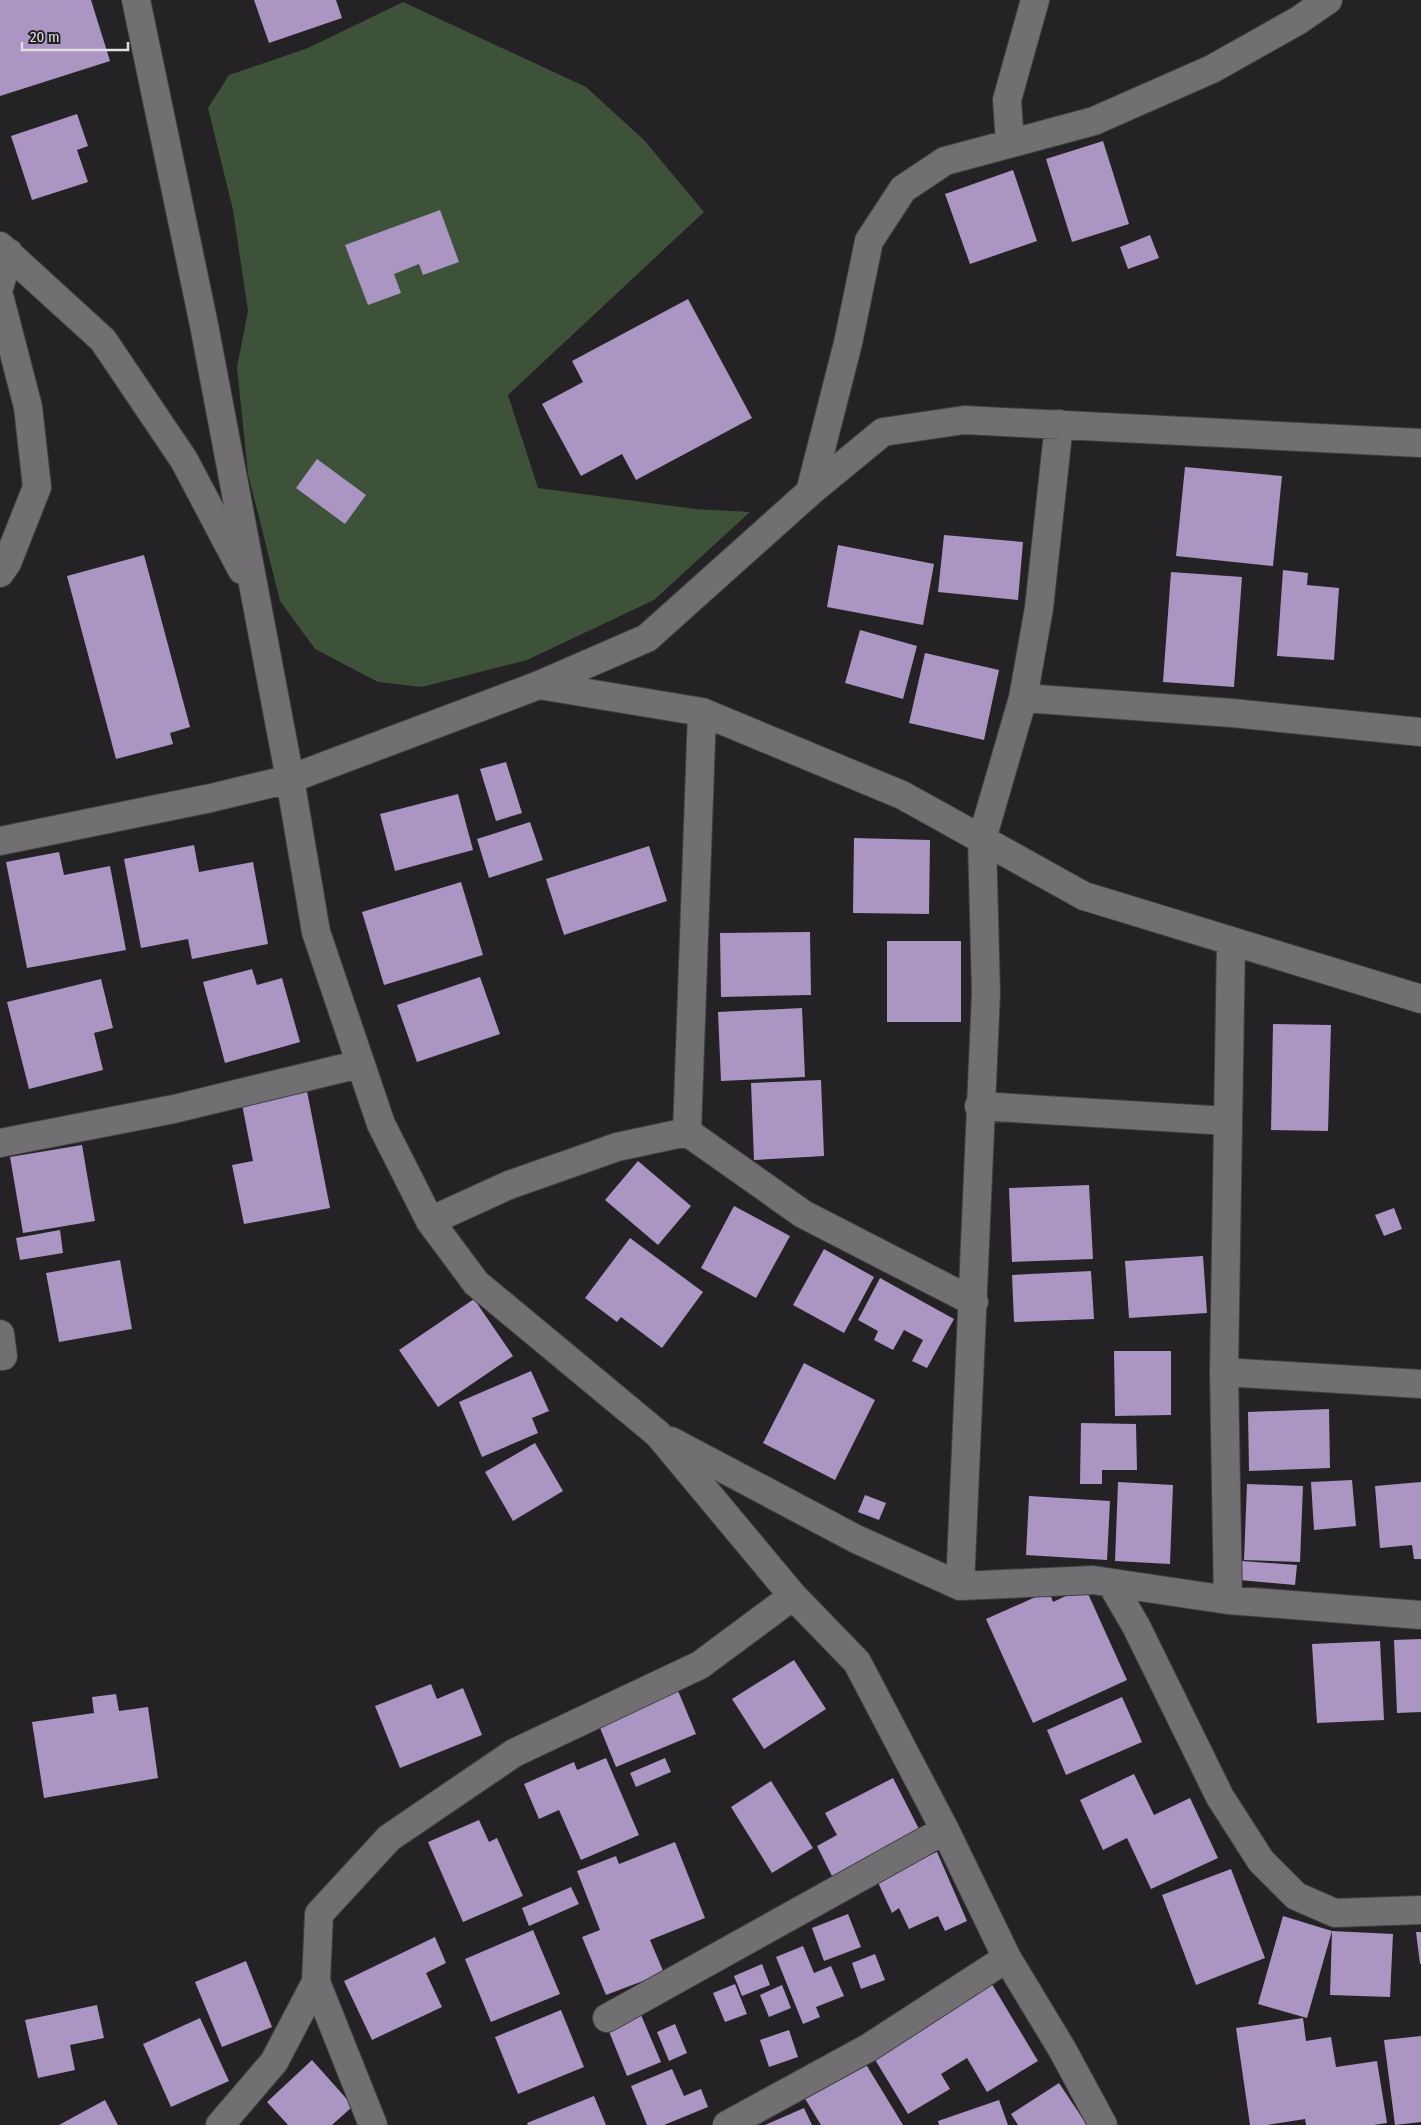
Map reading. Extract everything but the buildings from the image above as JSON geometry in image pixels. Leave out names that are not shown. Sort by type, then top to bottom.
[{"type":"street","points":[[136,0],[204,325],[290,779],[316,932],[381,1124],[430,1221],[476,1284],[658,1434],[793,1596],[858,1662],[945,1830],[1006,1958],[1062,2049],[1103,2125]]},
{"type":"street","points":[[1010,142],[1007,100],[1035,0]]},
{"type":"street","points":[[810,492],[848,343],[869,241],[903,189],[945,161],[1094,121],[1212,69],[1299,20],[1328,0]]},
{"type":"street","points":[[4,249],[104,340],[184,460],[254,593]]},
{"type":"street","points":[[0,285],[4,249]]},
{"type":"street","points":[[0,299],[28,407],[37,487],[7,563],[0,573]]},
{"type":"street","points":[[0,841],[211,798],[290,779],[539,685],[647,638],[810,492],[883,432],[964,420],[1421,443]]},
{"type":"street","points":[[960,1586],[974,1302],[979,1106],[986,992],[982,839],[1023,698],[1039,608],[1060,424]]},
{"type":"street","points":[[539,685],[702,712],[902,795],[1084,896],[1421,999]]},
{"type":"street","points":[[1023,698],[1232,713],[1421,732]]},
{"type":"street","points":[[687,1132],[702,712]]},
{"type":"street","points":[[1228,1600],[1224,1372],[1231,941]]},
{"type":"street","points":[[0,1143],[174,1108],[360,1064]]},
{"type":"street","points":[[979,1106],[1228,1121]]},
{"type":"street","points":[[430,1221],[509,1185],[617,1147],[687,1132],[803,1214],[974,1302]]},
{"type":"street","points":[[1224,1372],[1421,1384]]},
{"type":"street","points":[[658,1434],[764,1492],[856,1539],[960,1586],[1093,1580],[1228,1600],[1421,1615]]},
{"type":"street","points":[[1111,1584],[1136,1626],[1220,1797],[1260,1861],[1296,1896],[1335,1914],[1421,1910]]},
{"type":"street","points":[[373,2125],[316,1982],[319,1914],[389,1838],[514,1753],[700,1665],[793,1596]]},
{"type":"street","points":[[607,2018],[945,1830]]},
{"type":"street","points":[[727,2125],[868,2048],[1006,1958]]},
{"type":"street","points":[[220,2125],[274,2062],[316,1982]]},
{"type":"green space","points":[[403,2],[586,87],[644,140],[704,212],[508,395],[538,488],[695,509],[750,512],[654,600],[527,660],[422,687],[378,682],[315,649],[280,601],[248,474],[237,367],[248,311],[233,210],[208,108],[229,75],[308,48]]}]
